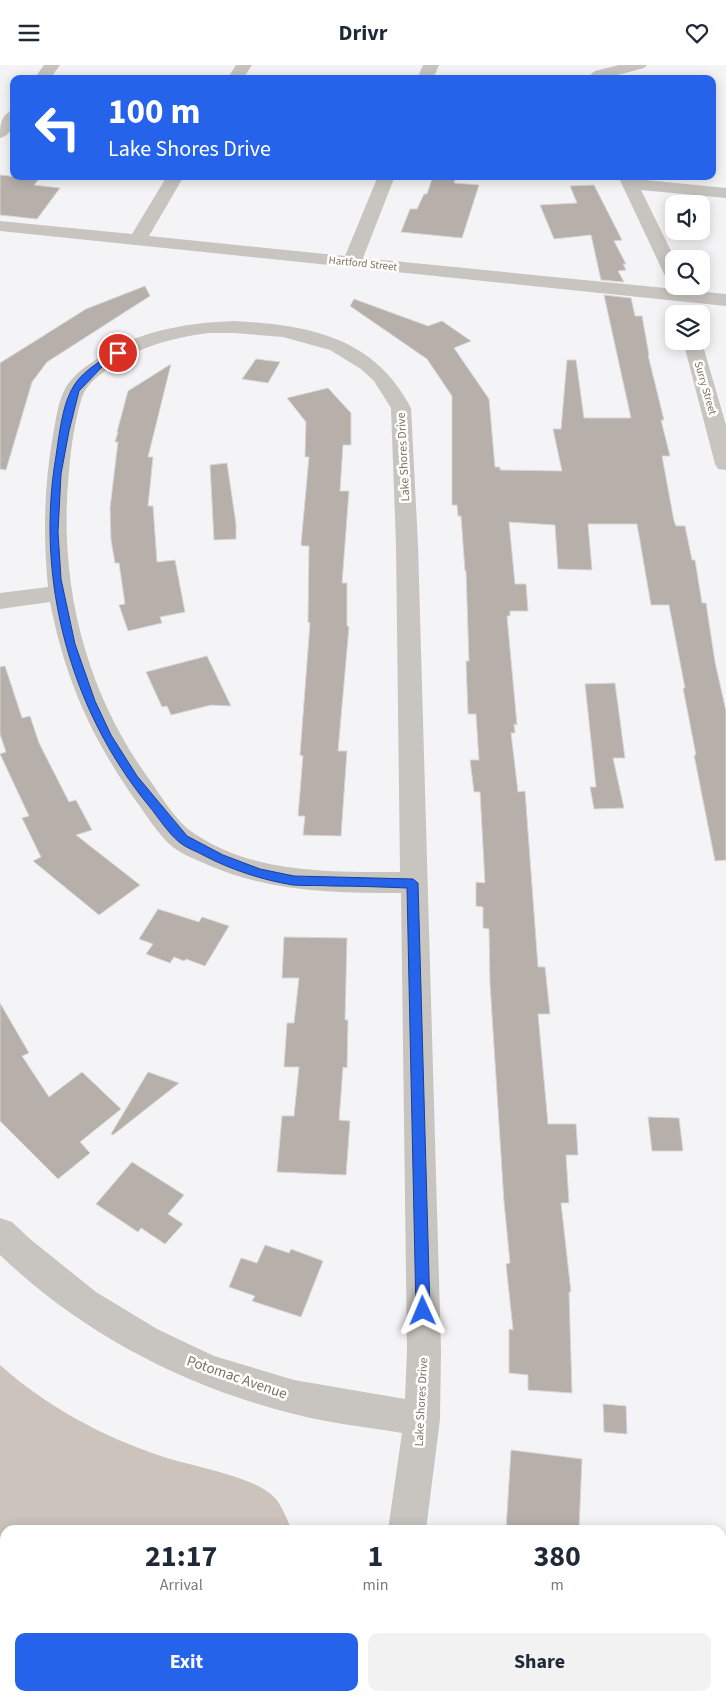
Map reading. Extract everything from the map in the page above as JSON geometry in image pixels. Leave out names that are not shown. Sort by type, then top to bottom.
[{"type":"street","points":[[599,75],[639,65]]},
{"type":"street","points":[[0,133],[10,120]]},
{"type":"street","points":[[137,240],[174,180]]},
{"type":"street","points":[[352,262],[384,180]]},
{"type":"street","points":[[628,180],[726,193]]},
{"type":"street","points":[[628,180],[665,257]]},
{"type":"street","name":"Hartford Street","points":[[0,226],[352,262],[681,299],[726,300]]},
{"type":"street","name":"Lake Shores Drive","points":[[408,1525],[422,1419],[424,1350],[407,555],[401,408],[395,392],[383,377],[364,361],[345,349],[297,333],[270,329],[226,327],[193,330],[163,336],[125,350],[99,365],[84,379],[75,391],[64,434],[57,474],[54,532],[58,593],[73,652],[90,701],[106,735],[133,779],[183,839],[227,861],[259,873],[294,881],[413,883]]},
{"type":"street","name":"Surry Street","points":[[696,350],[722,431],[726,464]]},
{"type":"street","points":[[0,601],[58,593]]},
{"type":"street","name":"Potomac Avenue","points":[[0,1233],[18,1250],[84,1303],[145,1341],[210,1371],[294,1397],[422,1419]]},
{"type":"shaded area","points":[[0,1365],[36,1394],[56,1407],[118,1440],[173,1460],[237,1477],[265,1490],[279,1504],[290,1525],[0,1525]]},
{"type":"building","points":[[0,175],[10,176],[10,180],[38,180],[34,185],[60,188],[37,219],[0,215]]},
{"type":"building","points":[[432,180],[455,180],[454,183],[479,185],[462,238],[401,232],[410,209],[417,209],[424,194],[427,194]]},
{"type":"building","points":[[594,185],[622,240],[614,241],[626,264],[623,264],[626,270],[618,271],[624,282],[601,280],[591,235],[554,239],[540,205],[577,203],[570,186]]},
{"type":"building","points":[[145,286],[150,296],[47,362],[32,382],[6,470],[0,469],[0,363],[86,309]]},
{"type":"building","points":[[604,295],[631,298],[635,316],[642,316],[648,355],[664,420],[661,420],[670,456],[662,456],[674,521],[676,526],[685,526],[692,560],[695,560],[702,603],[706,603],[715,662],[726,711],[726,860],[715,861],[694,755],[696,755],[683,688],[685,688],[669,605],[651,605],[637,524],[588,524],[592,570],[558,569],[555,525],[509,522],[515,584],[526,584],[528,611],[510,611],[510,616],[507,616],[517,725],[514,724],[515,733],[511,733],[518,792],[525,791],[538,967],[545,967],[550,1014],[538,1014],[548,1124],[576,1124],[578,1155],[566,1155],[569,1203],[561,1203],[571,1292],[569,1292],[572,1393],[528,1390],[528,1375],[509,1373],[509,1329],[513,1330],[506,1264],[510,1263],[504,1202],[490,984],[489,929],[483,928],[483,907],[476,906],[476,882],[485,883],[480,792],[474,792],[470,760],[479,760],[476,714],[468,714],[466,661],[469,661],[466,571],[461,516],[458,516],[457,505],[452,505],[452,396],[427,359],[350,306],[354,299],[428,326],[442,321],[471,341],[454,348],[489,399],[495,467],[500,467],[500,470],[562,471],[553,429],[561,429],[567,360],[576,360],[584,418],[631,418]]},
{"type":"building","points":[[256,359],[280,362],[268,383],[242,379]]},
{"type":"building","points":[[171,364],[148,457],[153,457],[148,506],[153,506],[157,562],[175,560],[185,612],[160,617],[162,623],[128,631],[119,605],[125,604],[119,563],[115,563],[111,540],[110,508],[118,442],[115,442],[128,391]]},
{"type":"building","points":[[328,388],[351,413],[351,445],[343,445],[340,491],[349,491],[342,583],[347,583],[347,626],[349,627],[338,751],[347,751],[341,836],[303,835],[305,816],[298,816],[303,756],[300,755],[310,623],[308,622],[309,546],[302,546],[301,544],[309,457],[305,457],[306,422],[287,398]]},
{"type":"building","points":[[227,463],[236,524],[236,539],[214,540],[210,465]]},
{"type":"building","points":[[207,656],[231,706],[211,705],[171,715],[167,706],[162,707],[146,672]]},
{"type":"building","points":[[5,666],[22,718],[30,716],[39,743],[69,802],[76,800],[92,830],[76,835],[140,885],[99,915],[33,861],[41,857],[22,818],[29,816],[0,754],[6,752],[0,734],[0,667]]},
{"type":"building","points":[[615,683],[625,758],[613,758],[624,808],[594,809],[590,787],[596,787],[585,684]]},
{"type":"building","points":[[158,909],[199,922],[202,917],[229,926],[205,966],[174,957],[170,963],[146,954],[153,944],[139,939]]},
{"type":"building","points":[[284,937],[347,938],[345,1020],[348,1020],[347,1068],[343,1067],[339,1120],[350,1121],[346,1175],[277,1172],[282,1116],[294,1116],[299,1067],[284,1067],[287,1023],[294,1023],[299,978],[282,978]]},
{"type":"building","points":[[0,1003],[29,1053],[22,1056],[49,1097],[82,1072],[121,1109],[80,1142],[90,1153],[58,1179],[0,1121]]},
{"type":"building","points":[[148,1072],[179,1083],[113,1135],[111,1134]]},
{"type":"building","points":[[648,1117],[679,1118],[683,1151],[652,1151]]},
{"type":"building","points":[[132,1162],[184,1195],[168,1214],[183,1224],[165,1244],[141,1228],[138,1232],[96,1204]]},
{"type":"building","points":[[265,1245],[289,1253],[291,1249],[323,1261],[301,1317],[252,1301],[255,1296],[229,1287],[241,1258],[257,1263]]},
{"type":"building","points":[[603,1404],[626,1406],[627,1434],[604,1432]]},
{"type":"building","points":[[511,1450],[582,1459],[579,1525],[506,1525]]},
{"type":"route","points":[[118,353],[99,365],[84,379],[75,391],[64,431],[57,474],[54,532],[58,593],[70,644],[90,701],[106,735],[133,779],[183,839],[219,858],[259,873],[294,881],[413,883],[423,1311]]}]
